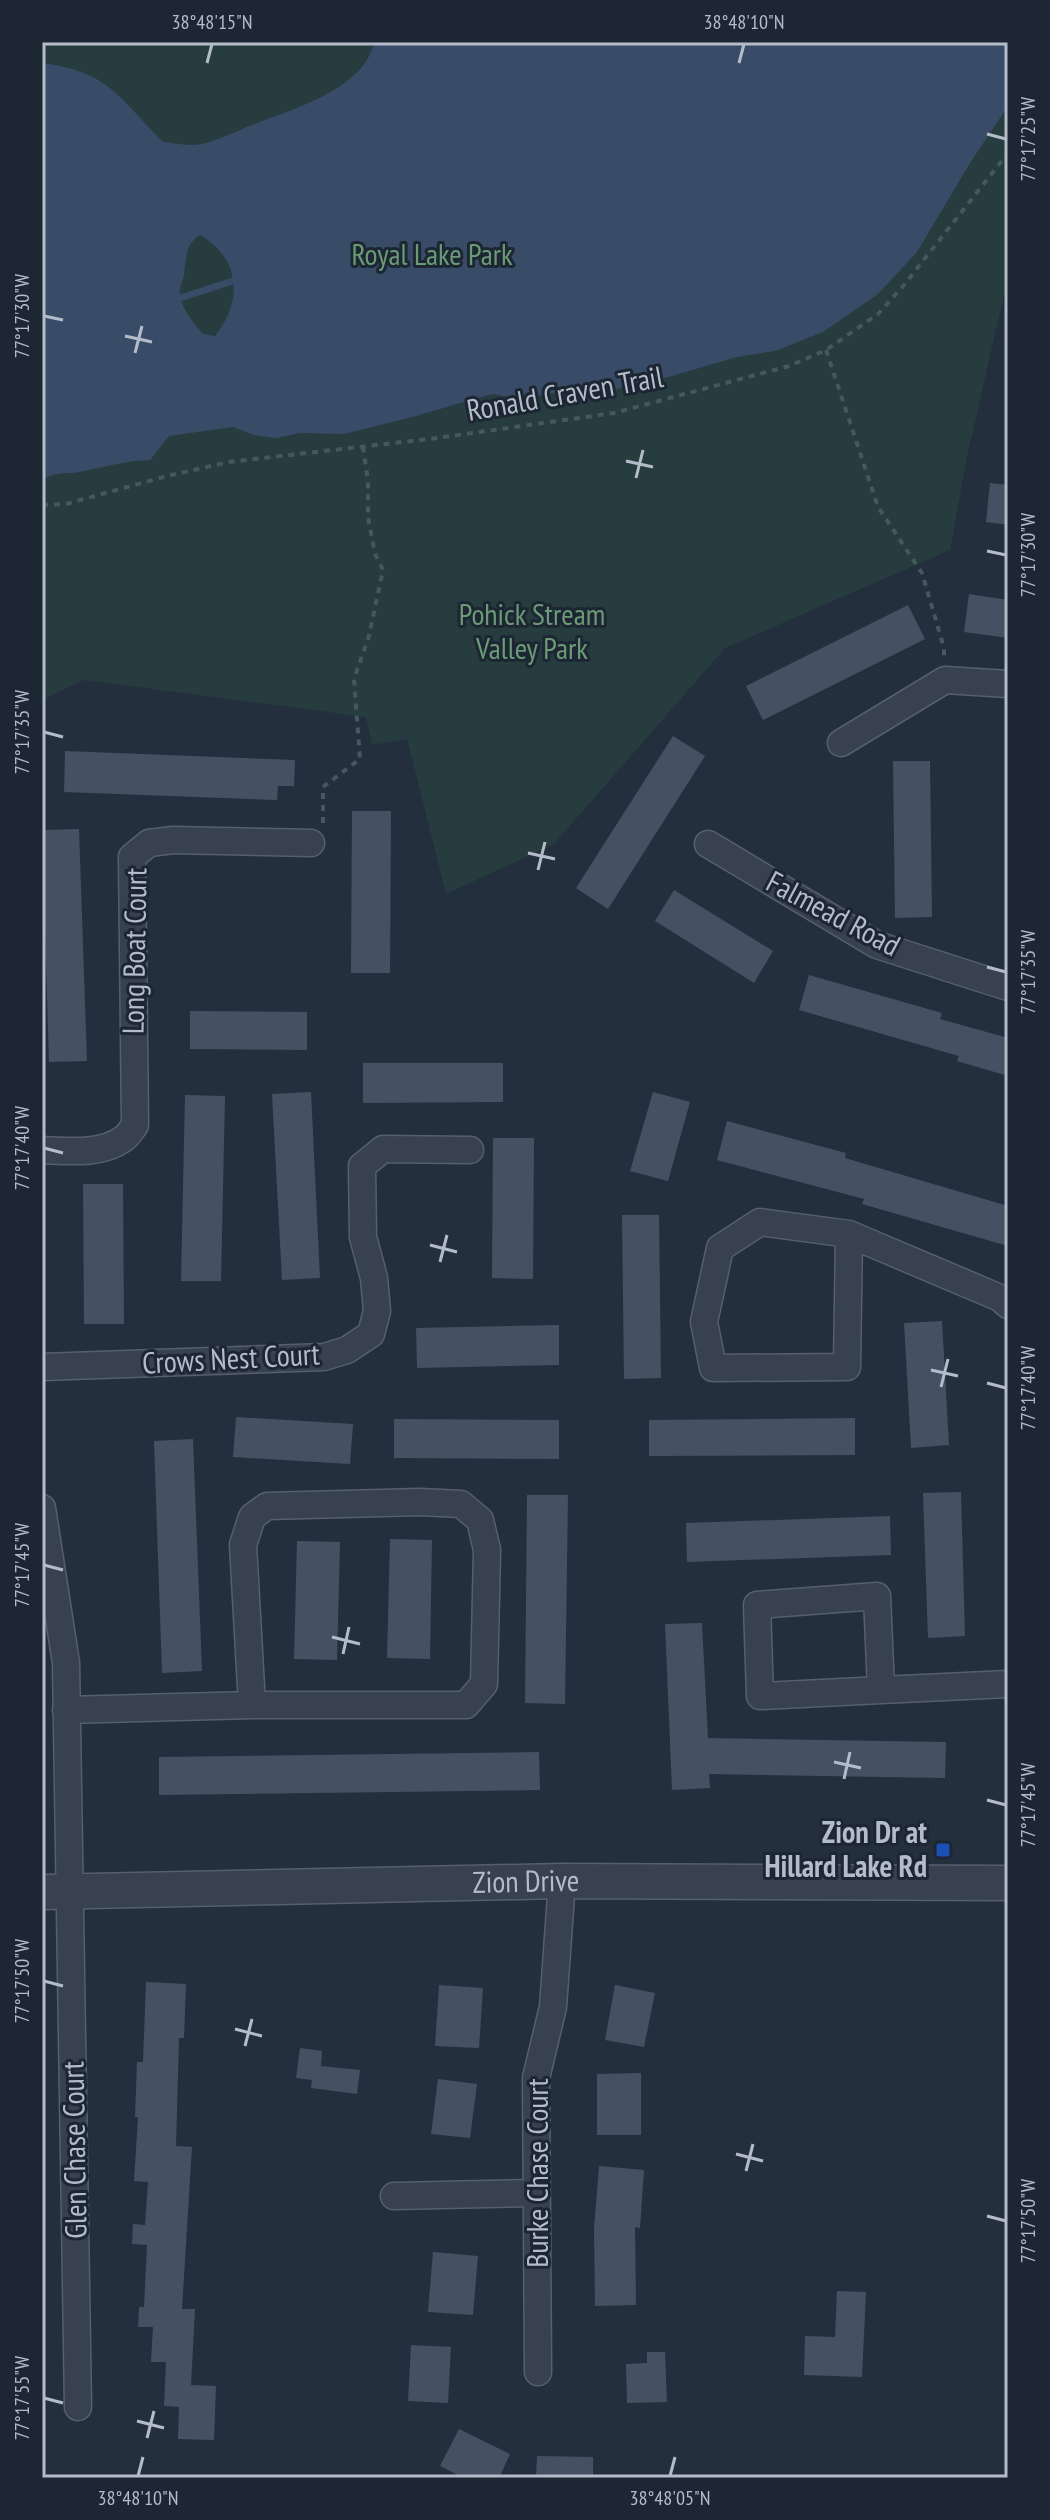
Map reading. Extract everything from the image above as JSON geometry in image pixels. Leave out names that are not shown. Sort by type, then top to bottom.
[{"type":"street","points":[[841,743],[945,680],[1008,684]]},
{"type":"street","name":"Long Boat Court","points":[[42,1150],[76,1151],[104,1147],[124,1139],[135,1125],[132,857],[149,843],[173,840],[311,843]]},
{"type":"street","name":"Falmead Road","points":[[708,844],[877,945],[1008,987]]},
{"type":"street","name":"Crows Nest Court","points":[[42,1367],[324,1357],[347,1350],[371,1334],[377,1311],[374,1278],[363,1237],[362,1166],[383,1149],[470,1150]]},
{"type":"street","points":[[849,1234],[847,1367],[713,1368],[704,1322],[720,1248],[760,1222],[849,1234],[1000,1298],[1008,1305]]},
{"type":"street","points":[[66,1710],[252,1705],[466,1705],[484,1684],[487,1550],[480,1520],[461,1504],[420,1502],[267,1506],[252,1517],[243,1545],[252,1705]]},
{"type":"street","name":"Glen Chase Court","points":[[42,1508],[66,1663],[56,1892],[78,2407]]},
{"type":"street","points":[[881,1690],[877,1596],[757,1605],[760,1696],[1008,1684]]},
{"type":"street","name":"Zion Drive","points":[[56,1892],[562,1881],[1008,1883]]},
{"type":"street","name":"Burke Chase Court","points":[[538,2372],[536,2078],[553,2007],[562,1881]]},
{"type":"street","points":[[394,2196],[536,2193]]},
{"type":"path","name":"Ronald Craven Trail","points":[[42,505],[66,504],[229,462],[614,413],[777,369],[826,350],[878,314],[1008,153]]},
{"type":"path","points":[[826,350],[878,507],[922,573],[944,648],[945,680]]},
{"type":"path","points":[[311,843],[323,842],[323,787],[360,759],[354,679],[369,636],[383,570],[375,554],[368,517],[368,481],[363,447]]},
{"type":"green space","name":"Pohick Stream Valley Park","points":[[42,42],[1008,42],[1008,277],[967,457],[950,550],[725,648],[554,844],[446,894],[407,739],[372,745],[366,717],[83,680],[42,700]]},
{"type":"water","name":"Royal Lake Park","points":[[374,42],[1008,42],[1008,106],[917,252],[878,294],[823,332],[775,351],[737,357],[651,382],[606,391],[551,393],[524,399],[492,394],[344,434],[300,433],[276,438],[254,435],[233,427],[169,436],[150,460],[56,474],[42,480],[42,63],[65,67],[98,80],[123,100],[163,142],[193,145],[223,137],[324,96],[357,73],[368,58]],"holes":[[[200,235],[224,256],[233,281],[230,309],[215,336],[203,334],[188,316],[180,292],[191,243]]]},
{"type":"building","points":[[990,483],[1008,485],[1008,525],[986,522]]},
{"type":"building","points":[[969,594],[1008,600],[1008,638],[964,632]]},
{"type":"building","points":[[908,605],[925,639],[763,720],[746,686]]},
{"type":"building","points":[[673,736],[705,756],[608,909],[576,888]]},
{"type":"building","points":[[65,751],[295,760],[294,786],[278,786],[277,800],[64,792]]},
{"type":"building","points":[[893,761],[930,761],[932,917],[895,918]]},
{"type":"building","points":[[352,811],[391,811],[390,973],[351,973]]},
{"type":"building","points":[[79,829],[87,1061],[49,1062],[42,830]]},
{"type":"building","points":[[674,890],[773,951],[754,983],[655,921]]},
{"type":"building","points":[[809,975],[942,1013],[940,1019],[1008,1038],[1008,1076],[957,1061],[959,1056],[799,1010]]},
{"type":"building","points":[[190,1011],[307,1012],[307,1050],[190,1049]]},
{"type":"building","points":[[363,1063],[503,1063],[503,1102],[363,1103]]},
{"type":"building","points":[[311,1092],[320,1278],[282,1280],[272,1094]]},
{"type":"building","points":[[653,1092],[690,1102],[668,1181],[630,1171]]},
{"type":"building","points":[[185,1095],[225,1096],[221,1281],[181,1281]]},
{"type":"building","points":[[727,1121],[846,1153],[845,1158],[1008,1206],[1008,1246],[862,1204],[864,1199],[717,1160]]},
{"type":"building","points":[[493,1138],[534,1138],[533,1279],[492,1278]]},
{"type":"building","points":[[83,1184],[123,1184],[124,1324],[84,1324]]},
{"type":"building","points":[[622,1215],[659,1215],[661,1378],[624,1379]]},
{"type":"building","points":[[942,1321],[949,1445],[911,1448],[904,1323]]},
{"type":"building","points":[[559,1325],[559,1365],[417,1368],[416,1328]]},
{"type":"building","points":[[236,1417],[353,1424],[350,1464],[233,1457]]},
{"type":"building","points":[[855,1418],[855,1455],[649,1456],[649,1420]]},
{"type":"building","points":[[394,1419],[559,1420],[559,1459],[394,1458]]},
{"type":"building","points":[[193,1439],[202,1671],[162,1673],[154,1441]]},
{"type":"building","points":[[961,1492],[965,1636],[928,1638],[923,1493]]},
{"type":"building","points":[[527,1495],[568,1495],[565,1704],[525,1703]]},
{"type":"building","points":[[890,1516],[891,1555],[687,1562],[686,1523]]},
{"type":"building","points":[[390,1539],[432,1540],[430,1659],[387,1658]]},
{"type":"building","points":[[297,1541],[340,1542],[337,1660],[294,1659]]},
{"type":"building","points":[[702,1623],[708,1738],[946,1742],[945,1778],[709,1774],[710,1788],[672,1790],[665,1624]]},
{"type":"building","points":[[539,1752],[540,1790],[159,1795],[159,1757]]},
{"type":"building","points":[[146,1982],[186,1984],[184,2038],[179,2038],[176,2146],[192,2147],[182,2309],[195,2309],[191,2385],[216,2386],[214,2440],[178,2439],[179,2407],[164,2406],[166,2362],[151,2362],[153,2327],[138,2327],[139,2307],[144,2307],[147,2245],[132,2244],[133,2224],[145,2225],[148,2182],[134,2181],[137,2062],[143,2062]]},
{"type":"building","points":[[439,1985],[483,1988],[479,2048],[435,2046]]},
{"type":"building","points":[[615,1985],[655,1993],[644,2047],[605,2040]]},
{"type":"building","points":[[300,2048],[322,2051],[321,2066],[360,2070],[357,2094],[311,2088],[312,2080],[296,2078]]},
{"type":"building","points":[[641,2073],[641,2135],[597,2135],[597,2074]]},
{"type":"building","points":[[438,2079],[477,2084],[470,2138],[431,2134]]},
{"type":"building","points":[[599,2166],[644,2170],[640,2228],[635,2227],[636,2305],[595,2306],[594,2229]]},
{"type":"building","points":[[433,2252],[478,2256],[473,2315],[428,2312]]},
{"type":"building","points":[[837,2291],[866,2292],[862,2377],[804,2375],[805,2336],[835,2337]]},
{"type":"building","points":[[411,2345],[451,2347],[448,2403],[408,2401]]},
{"type":"building","points":[[647,2352],[665,2352],[667,2402],[627,2403],[626,2364],[647,2363]]},
{"type":"building","points":[[459,2429],[510,2454],[499,2478],[464,2478],[440,2466]]},
{"type":"building","points":[[537,2456],[593,2457],[593,2478],[536,2478]]},
{"type":"waterway","points":[[174,300],[242,278]]},
{"type":"place","name":"Zion Dr at Hillard Lake Rd","points":[[943,1850]]}]
